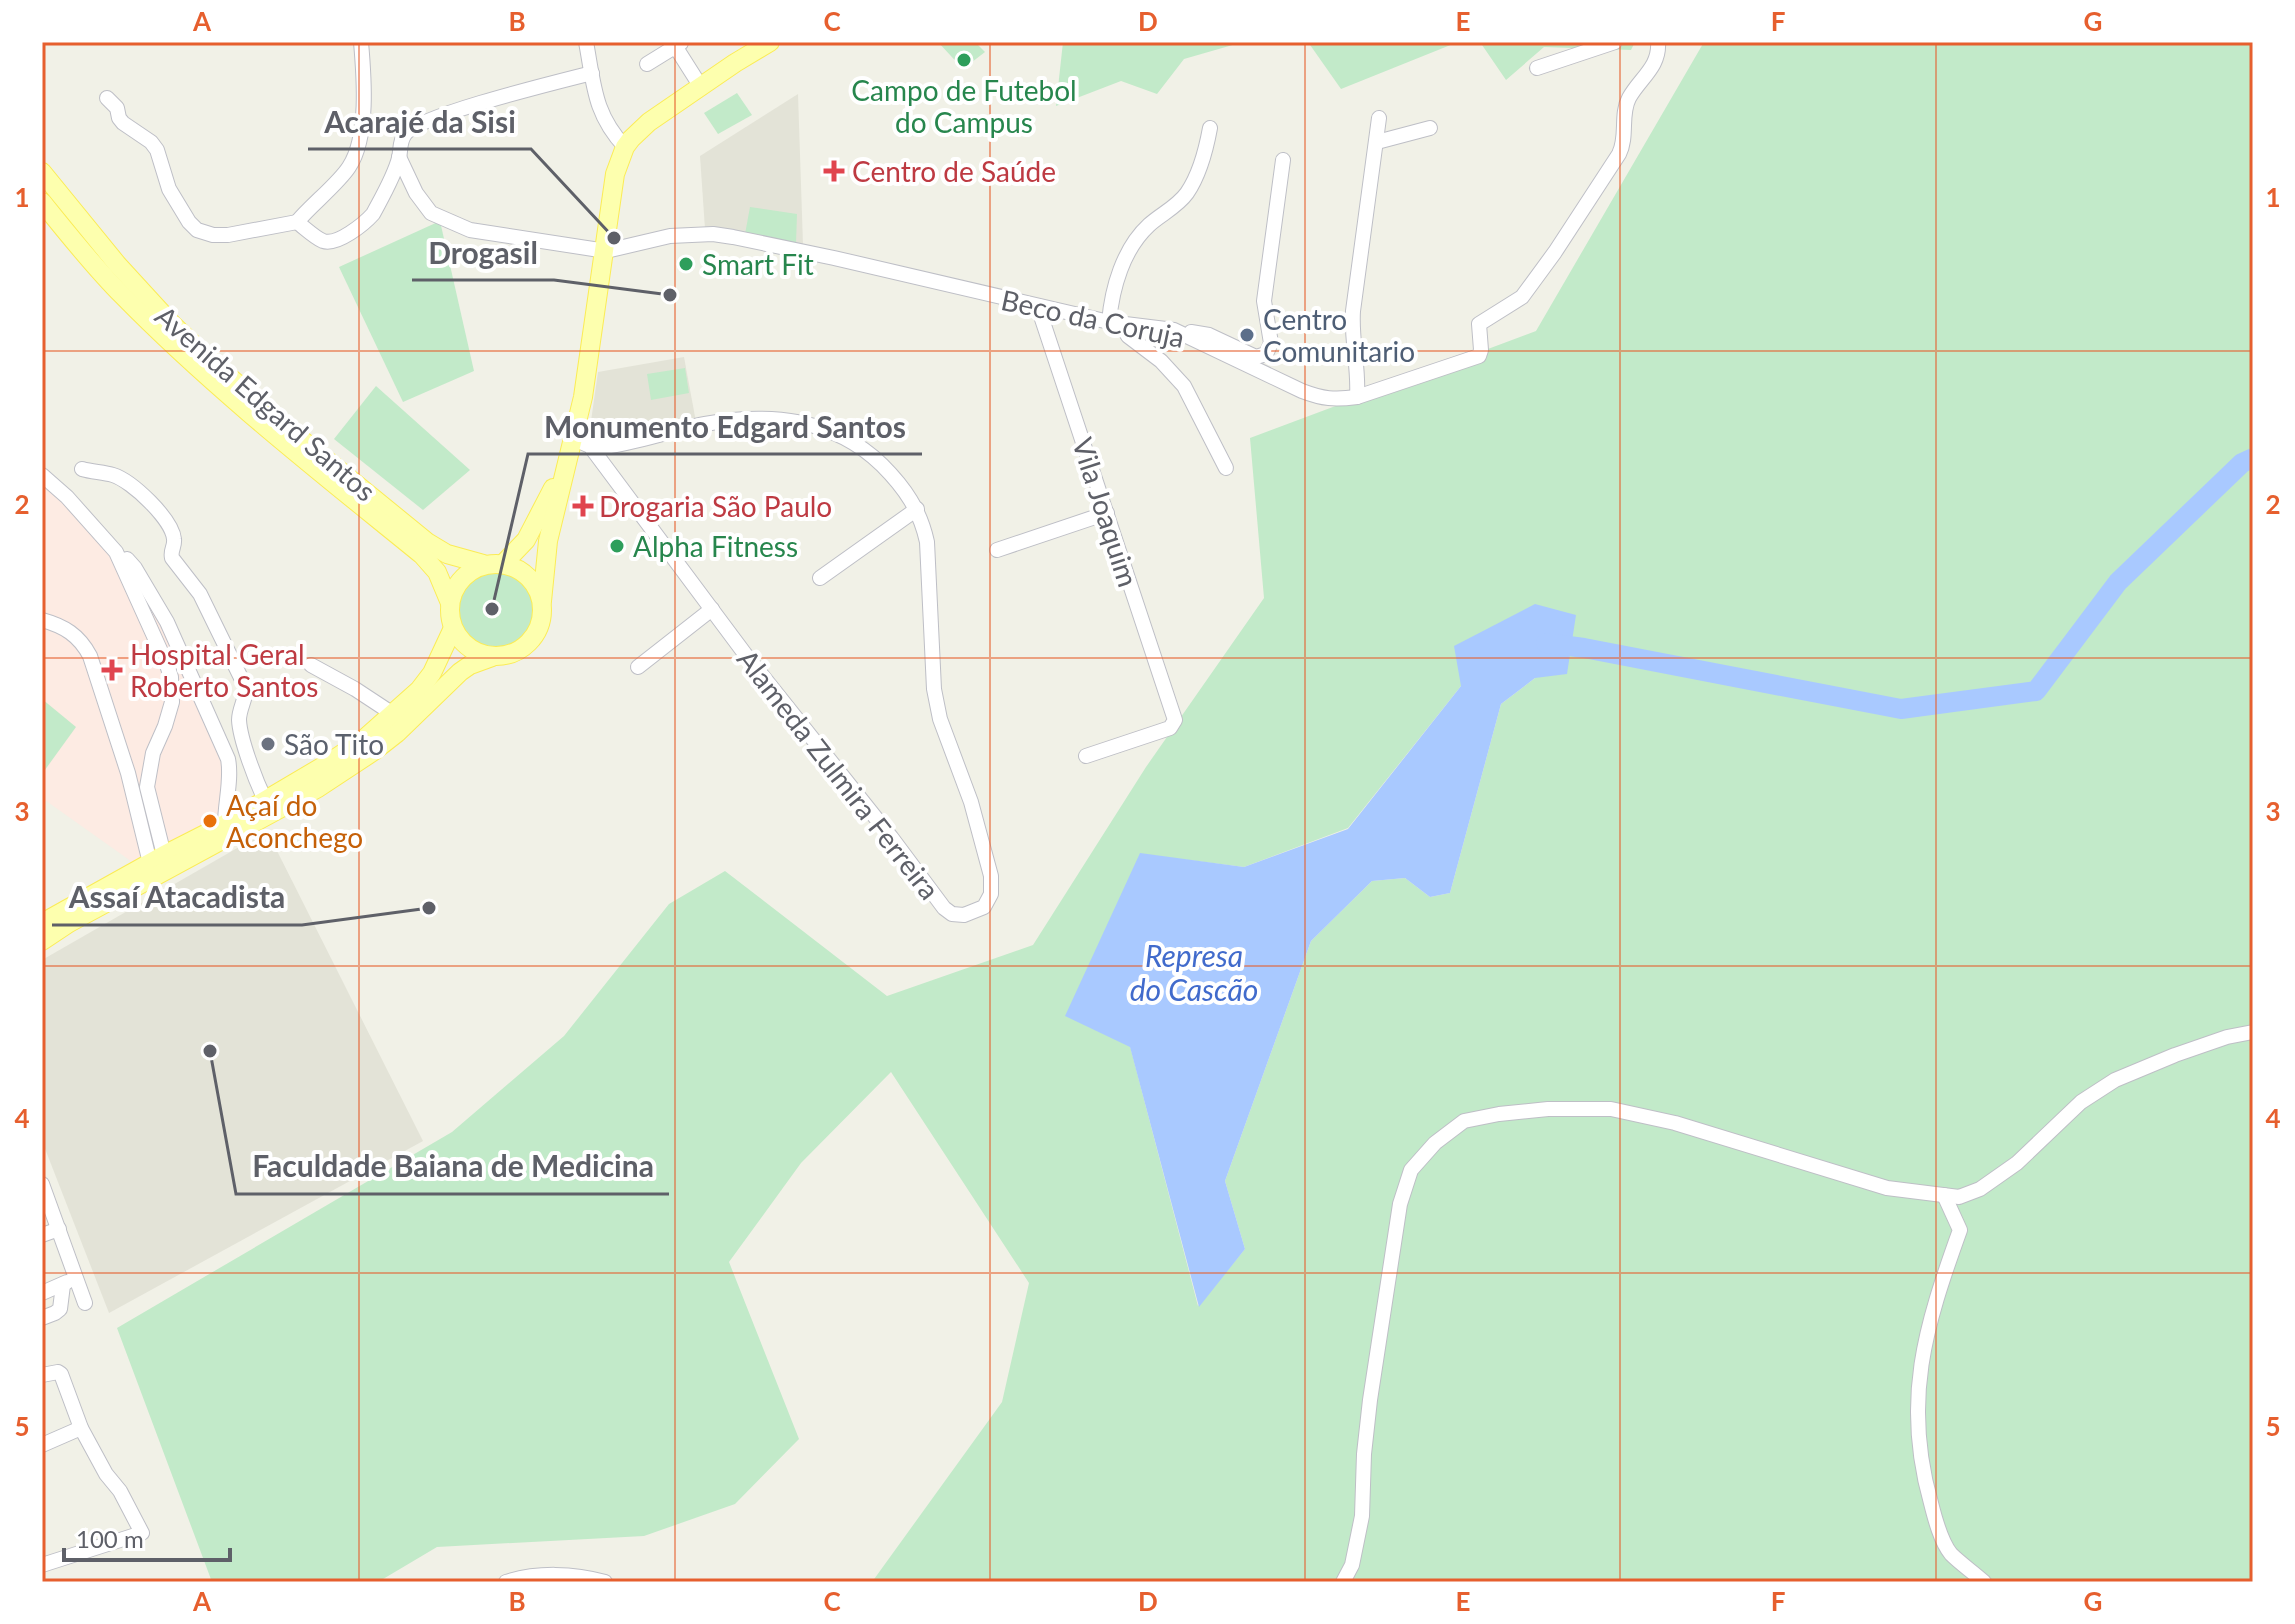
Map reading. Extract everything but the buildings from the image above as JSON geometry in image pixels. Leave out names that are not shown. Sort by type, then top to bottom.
[{"type":"main road","points":[[504,563],[526,540],[552,488],[582,442],[583,397],[615,174],[625,147],[649,122],[770,42]]},
{"type":"main road","name":"Avenida Edgard Santos","points":[[42,172],[117,264],[201,352],[291,431],[427,542],[447,554],[483,564]]},
{"type":"main road","name":"Avenida Edgard Santos","points":[[42,202],[121,294],[202,373],[422,555],[437,572],[450,603]]},
{"type":"main road","points":[[42,923],[318,788],[397,733],[470,665],[513,653],[531,641],[541,623],[548,541],[563,472]]},
{"type":"main road","points":[[492,657],[476,652],[462,642],[453,628],[450,603],[456,586],[468,572],[483,564],[504,563],[522,570],[535,584],[542,601]]},
{"type":"main road","points":[[42,941],[158,864],[353,747],[419,690],[432,673],[453,628]]},
{"type":"street","points":[[107,98],[117,108],[123,123],[151,142],[157,150],[169,189],[197,230],[228,235],[297,222],[349,167],[355,154],[362,121],[364,81],[361,42]]},
{"type":"street","points":[[586,42],[602,116],[625,147]]},
{"type":"street","points":[[1537,68],[1615,42]]},
{"type":"street","name":"Beco da Coruja","points":[[606,251],[670,236],[723,236],[834,258],[1038,307],[1115,323],[1174,330],[1323,399],[1357,397],[1479,356],[1479,324],[1522,297],[1619,154],[1624,140],[1625,108],[1631,94],[1654,65],[1658,42]]},
{"type":"street","points":[[647,64],[678,44],[701,87]]},
{"type":"street","points":[[297,222],[322,240],[335,241],[373,214],[408,131],[427,121],[538,86],[592,73]]},
{"type":"street","points":[[1357,397],[1353,311],[1379,118]]},
{"type":"street","points":[[1210,128],[1206,152],[1186,194],[1174,207],[1148,225],[1127,254],[1115,289],[1115,323],[1161,361],[1184,386],[1226,468]]},
{"type":"street","points":[[1377,142],[1430,128]]},
{"type":"street","points":[[399,157],[423,203],[431,213],[445,221],[470,230],[606,251]]},
{"type":"street","points":[[1174,330],[1209,335],[1256,357],[1266,354],[1271,343],[1264,301],[1283,160]]},
{"type":"street","name":"Vila Joaquim","points":[[1038,307],[1174,717],[1170,728],[1086,756]]},
{"type":"street","name":"Alameda Zulmira Ferreira","points":[[754,419],[806,423],[839,433],[858,445],[908,494],[917,509],[927,542],[934,689],[940,719],[971,802],[991,876],[988,902],[977,912],[952,914],[944,908],[582,442],[618,445],[706,423],[754,419]]},
{"type":"street","points":[[82,469],[114,475],[142,493],[170,528],[174,539],[172,558],[200,594],[246,688],[240,728],[265,800]]},
{"type":"street","points":[[42,475],[135,568],[167,622],[224,748],[231,771],[225,801],[225,824]]},
{"type":"street","points":[[820,578],[917,509]]},
{"type":"street","points":[[997,550],[1107,513]]},
{"type":"street","points":[[116,552],[171,677],[172,702],[153,753],[147,787],[158,864]]},
{"type":"street","points":[[638,667],[712,609]]},
{"type":"street","points":[[42,620],[71,632],[90,656],[158,864]]},
{"type":"street","points":[[311,665],[393,714]]},
{"type":"street","points":[[1343,1582],[1352,1565],[1362,1516],[1370,1400],[1400,1204],[1411,1170],[1435,1143],[1464,1121],[1548,1109],[1611,1109],[1688,1127],[1887,1188],[1959,1197],[1980,1189],[2017,1163],[2081,1102],[2115,1080],[2175,1055],[2227,1037],[2253,1032]]},
{"type":"street","points":[[42,1184],[85,1303]]},
{"type":"street","points":[[1944,1195],[1960,1230],[1927,1330],[1918,1384],[1920,1448],[1935,1519],[1950,1552],[1984,1582]]},
{"type":"street","points":[[42,1235],[59,1229]]},
{"type":"street","points":[[42,1293],[77,1277]]},
{"type":"street","points":[[42,1318],[60,1309],[63,1285]]},
{"type":"street","points":[[42,1375],[61,1374],[81,1428],[142,1533],[42,1565]]},
{"type":"street","points":[[42,1445],[81,1428]]},
{"type":"street","points":[[506,1582],[528,1575],[605,1582]]},
{"type":"shaded area","points":[[798,94],[803,245],[705,229],[700,156]]},
{"type":"shaded area","points":[[684,357],[696,422],[604,438],[593,430],[591,421],[598,372]]},
{"type":"shaded area","name":"Hospital Geral Roberto Santos","points":[[42,482],[137,571],[225,768],[218,820],[135,864],[42,798]]},
{"type":"shaded area","points":[[267,831],[423,1141],[109,1313],[42,1141],[42,960]]},
{"type":"green space","name":"Campo de Futebol do Campus","points":[[938,42],[975,42],[985,52],[963,69]]},
{"type":"green space","points":[[1063,42],[1243,42],[1184,59],[1157,94],[1121,81],[1056,106]]},
{"type":"green space","points":[[1308,42],[1458,42],[1341,89]]},
{"type":"green space","points":[[1480,42],[1635,42],[1631,50],[1544,47],[1506,80]]},
{"type":"green space","points":[[1704,42],[2253,42],[2253,1582],[872,1582],[1002,1402],[1029,1283],[891,1072],[801,1163],[729,1262],[799,1439],[735,1504],[644,1536],[437,1547],[378,1582],[212,1582],[117,1328],[452,1132],[564,1036],[669,904],[725,871],[887,996],[1033,945],[1146,767],[1264,598],[1250,438],[1536,331]],"holes":[[[1535,678],[1501,704],[1450,893],[1430,897],[1405,878],[1372,881],[1311,941],[1225,1181],[1245,1249],[1198,1306],[1130,1046],[1140,854],[1244,867],[1348,828],[1461,686]]]},
{"type":"green space","points":[[737,93],[752,115],[718,134],[704,113]]},
{"type":"green space","points":[[750,207],[797,214],[796,244],[745,234]]},
{"type":"green space","points":[[440,221],[474,371],[403,402],[339,267]]},
{"type":"green space","points":[[685,368],[689,393],[651,400],[647,374]]},
{"type":"green space","points":[[376,386],[470,470],[423,510],[334,439]]},
{"type":"green space","points":[[489,571],[503,571],[517,577],[528,588],[534,609],[531,624],[523,636],[503,647],[489,647],[475,641],[464,630],[458,616],[458,602],[464,588],[475,577]]},
{"type":"green space","points":[[42,699],[76,727],[42,774]]},
{"type":"water","name":"Represa do Cascão","points":[[1535,604],[1576,615],[1567,674],[1535,678],[1501,704],[1450,893],[1430,897],[1405,878],[1372,881],[1311,941],[1225,1181],[1245,1249],[1199,1307],[1130,1047],[1065,1016],[1140,853],[1244,867],[1348,829],[1461,686],[1454,646]]},
{"type":"waterway","points":[[1546,643],[1901,709],[2036,691],[2118,582],[2242,463],[2253,458]]},
{"type":"place","name":"Campo de Futebol do Campus","points":[[964,60]]},
{"type":"place","name":"Centro de Saúde","points":[[834,171]]},
{"type":"place","name":"Acarajé da Sisi","points":[[614,238]]},
{"type":"place","name":"Smart Fit","points":[[686,264]]},
{"type":"place","name":"Drogasil","points":[[670,295]]},
{"type":"place","name":"Centro Comunitario","points":[[1247,335]]},
{"type":"place","name":"Drogaria São Paulo","points":[[583,506]]},
{"type":"place","name":"Alpha Fitness","points":[[617,546]]},
{"type":"place","name":"Monumento Edgard Santos","points":[[492,609]]},
{"type":"place","name":"Hospital Geral Roberto Santos","points":[[112,670]]},
{"type":"place","name":"São Tito","points":[[268,744]]},
{"type":"place","name":"Açaí do Aconchego","points":[[210,821]]},
{"type":"place","name":"Assaí Atacadista","points":[[429,908]]},
{"type":"place","name":"Faculdade Baiana de Medicina","points":[[210,1051]]}]
